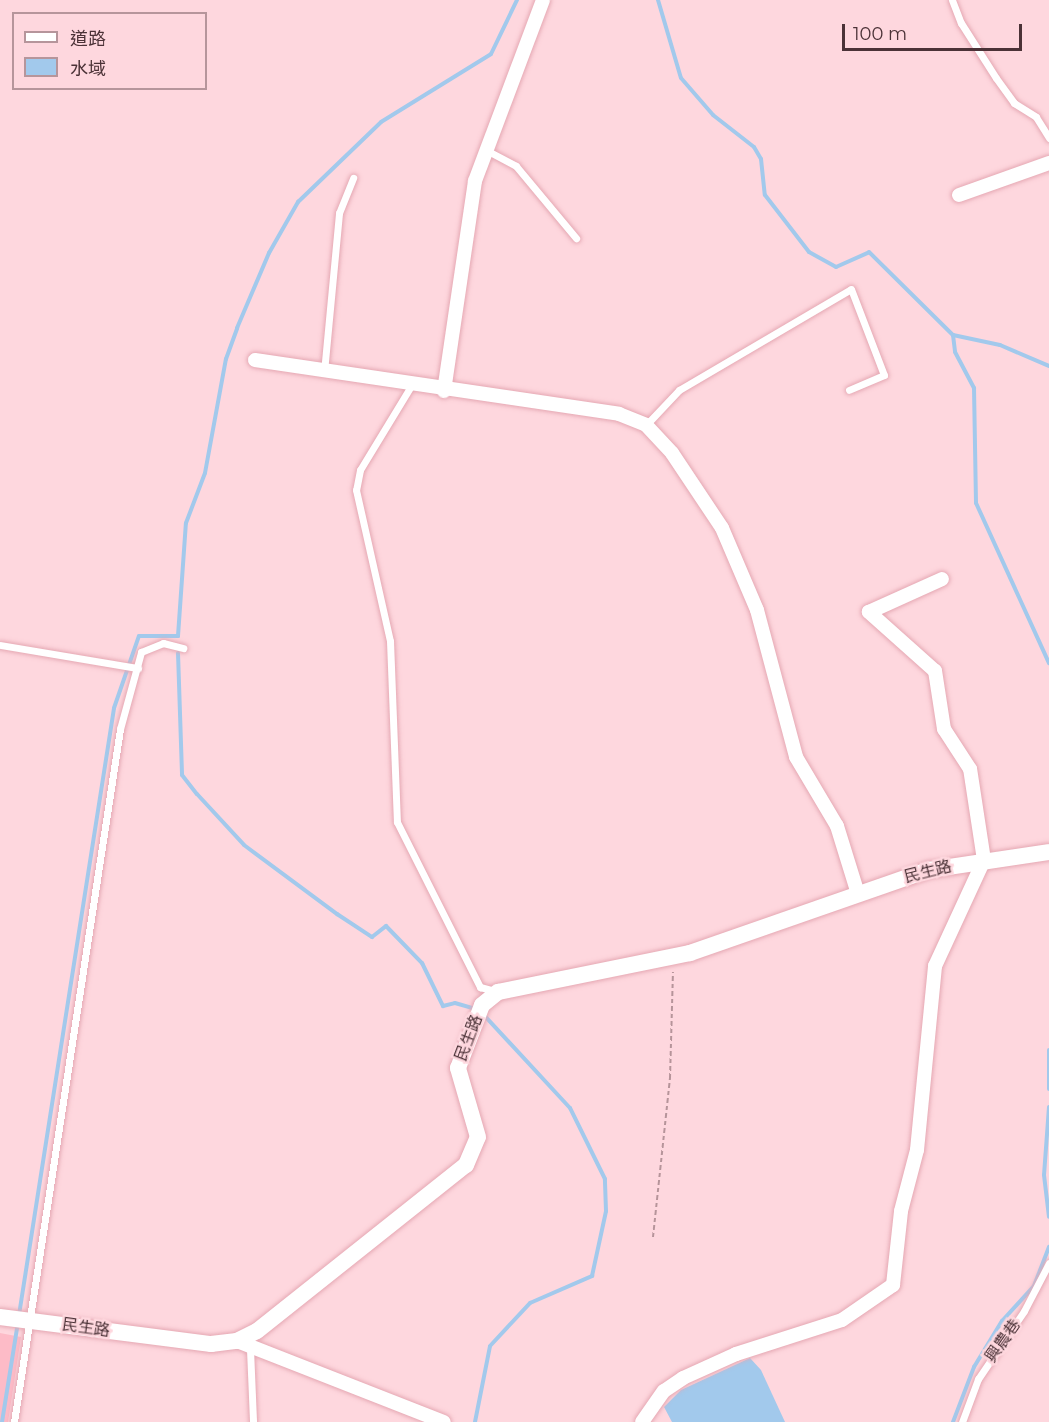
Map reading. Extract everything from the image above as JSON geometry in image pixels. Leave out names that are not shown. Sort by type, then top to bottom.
[{"type":"street","points":[[444,391],[473,192],[486,150],[543,0]]},
{"type":"street","points":[[959,195],[1049,164]]},
{"type":"street","points":[[255,360],[444,391],[619,414],[646,425],[672,453],[722,528],[757,610],[796,757],[837,826],[858,894]]},
{"type":"street","points":[[642,1422],[664,1391],[684,1378],[736,1354],[842,1320],[893,1285],[901,1211],[917,1150],[935,966],[984,860],[970,769],[944,729],[935,671],[868,612],[942,579]]},
{"type":"street","name":"民生路","points":[[0,1317],[211,1344],[244,1345],[257,1331],[466,1165],[478,1137],[458,1068],[482,1005],[498,992],[674,957],[929,870],[1049,852]]},
{"type":"street","points":[[244,1345],[444,1422]]},
{"type":"lane","points":[[952,0],[961,23],[1002,87],[1014,103],[1036,117],[1049,138]]},
{"type":"lane","points":[[486,150],[516,166],[576,238]]},
{"type":"lane","points":[[324,372],[339,213],[353,178]]},
{"type":"lane","points":[[646,425],[679,390],[851,289],[884,375],[849,390]]},
{"type":"lane","points":[[411,386],[360,470],[356,490],[390,641],[397,822],[480,987],[498,992]]},
{"type":"lane","points":[[0,645],[138,668]]},
{"type":"lane","points":[[14,1422],[120,729],[141,652],[154,646],[183,648]]},
{"type":"lane","name":"興農巷","points":[[962,1422],[978,1379],[1024,1311],[1049,1263]]},
{"type":"lane","points":[[244,1345],[253,1422]]},
{"type":"path","points":[[652,1237],[670,1078],[674,957]]},
{"type":"shaded area","points":[[0,1333],[21,1337],[8,1422],[0,1422]]},
{"type":"water","points":[[750,1358],[761,1370],[785,1422],[672,1422],[664,1407],[681,1390]]},
{"type":"waterway","points":[[19,1315],[114,708],[139,636],[178,636],[186,523],[205,473],[226,359],[237,328],[269,253],[298,202],[381,122],[491,54],[517,0]]},
{"type":"waterway","points":[[658,0],[681,78],[713,115],[754,147],[761,159],[765,195],[809,252],[836,267],[869,252],[953,335],[955,352],[974,388],[976,503],[1049,663]]},
{"type":"waterway","points":[[953,335],[1000,345],[1049,366]]},
{"type":"waterway","points":[[178,653],[182,775],[197,794],[244,845],[337,914],[372,937],[386,926],[422,963],[443,1006],[455,1003],[476,1009]]},
{"type":"waterway","points":[[475,1422],[490,1346],[530,1303],[592,1276],[606,1211],[605,1179],[570,1108],[482,1013]]},
{"type":"waterway","points":[[1049,1050],[1049,1089]]},
{"type":"waterway","points":[[1049,1107],[1044,1175],[1049,1217]]},
{"type":"waterway","points":[[953,1422],[974,1367],[1002,1321],[1034,1286],[1049,1247]]},
{"type":"waterway","points":[[2,1422],[18,1322]]}]
